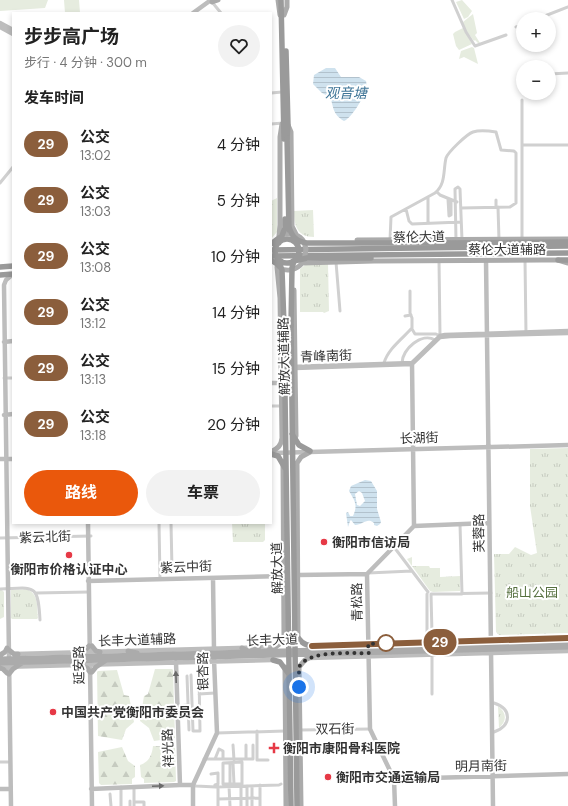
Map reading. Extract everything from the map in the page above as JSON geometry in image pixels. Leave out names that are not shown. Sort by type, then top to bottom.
[{"type":"highway","points":[[284,0],[282,21],[282,92],[285,124]]},
{"type":"highway","points":[[272,261],[272,243],[281,234],[285,223],[284,0]]},
{"type":"highway","points":[[285,138],[289,227],[296,244]]},
{"type":"highway","points":[[289,227],[291,233],[297,240],[305,242],[447,243],[457,241],[552,240],[568,242]]},
{"type":"highway","points":[[272,243],[287,240],[296,244]]},
{"type":"highway","points":[[304,260],[301,256],[301,246],[305,242]]},
{"type":"highway","points":[[272,243],[276,247],[272,261]]},
{"type":"highway","name":"解放大道","points":[[296,244],[299,251],[294,261],[283,382],[289,452],[290,508],[288,523],[288,568],[291,653],[298,730],[296,806]]},
{"type":"highway","name":"蔡伦大道","points":[[272,250],[568,246]]},
{"type":"highway","name":"蔡伦大道","points":[[272,256],[568,253]]},
{"type":"highway","points":[[272,261],[287,263],[304,260],[541,258],[568,256]]},
{"type":"highway","points":[[293,271],[295,264],[304,260]]},
{"type":"highway","points":[[558,260],[568,260]]},
{"type":"highway","name":"解放大道","points":[[272,261],[280,264],[293,367],[291,433],[293,440],[289,452],[287,472],[296,575],[294,632],[289,673],[291,806]]},
{"type":"highway","points":[[0,267],[12,266]]},
{"type":"highway","points":[[283,295],[284,269],[287,267],[290,268],[291,295]]},
{"type":"highway","points":[[0,275],[12,274]]},
{"type":"highway","points":[[281,391],[283,382]]},
{"type":"highway","points":[[293,440],[302,448],[310,452]]},
{"type":"highway","points":[[272,453],[278,456],[287,472]]},
{"type":"highway","points":[[288,523],[283,516],[290,508]]},
{"type":"highway","points":[[283,576],[288,568]]},
{"type":"highway","points":[[294,632],[298,639],[305,644],[312,646]]},
{"type":"highway","points":[[273,660],[280,662],[285,666],[289,673]]},
{"type":"highway","points":[[286,731],[290,722]]},
{"type":"main road","points":[[278,0],[278,9],[282,21]]},
{"type":"main road","points":[[285,124],[280,137],[281,234],[289,233],[297,236],[305,242]]},
{"type":"main road","points":[[285,124],[291,132],[292,226],[297,236]]},
{"type":"main road","name":"蔡伦大道辅路","points":[[552,240],[568,239]]},
{"type":"main road","name":"蔡伦大道辅路","points":[[305,242],[390,240],[522,241]]},
{"type":"main road","name":"蔡伦大道辅路","points":[[541,258],[568,263]]},
{"type":"main road","points":[[304,260],[336,262],[373,259]]},
{"type":"main road","points":[[280,269],[293,271]]},
{"type":"main road","name":"解放大道辅路","points":[[280,269],[283,382]]},
{"type":"main road","name":"解放大道辅路","points":[[293,271],[293,367],[296,436],[293,440]]},
{"type":"main road","name":"解放大道辅路","points":[[272,452],[281,444],[282,438],[281,391]]},
{"type":"main road","points":[[298,639],[296,575],[297,464],[301,457],[310,452]]},
{"type":"main road","points":[[266,652],[275,647],[284,637],[283,463]]},
{"type":"main road","points":[[290,508],[297,503]]},
{"type":"main road","name":"长丰大道","points":[[0,663],[8,661],[75,657],[107,660],[135,655],[183,658],[250,652],[316,655],[369,651],[431,653],[568,642]]},
{"type":"main road","points":[[75,657],[91,646],[96,651],[100,652]]},
{"type":"main road","name":"长丰大道","points":[[0,656],[8,661],[23,663],[135,655],[239,656],[492,647],[568,647]]},
{"type":"main road","points":[[242,648],[250,652],[259,648]]},
{"type":"main road","points":[[128,651],[135,655]]},
{"type":"main road","points":[[0,668],[4,669],[14,654],[18,654]]},
{"type":"main road","points":[[301,806],[298,730],[299,672],[301,664],[308,658],[316,655]]},
{"type":"main road","points":[[0,656],[15,667],[23,663]]},
{"type":"main road","points":[[239,656],[256,660]]},
{"type":"main road","points":[[165,658],[176,662],[183,658]]},
{"type":"main road","points":[[79,666],[88,668],[91,672],[98,665],[107,660]]},
{"type":"main road","points":[[285,666],[286,806]]},
{"type":"street","points":[[195,12],[214,0]]},
{"type":"street","points":[[199,12],[214,0]]},
{"type":"street","points":[[214,0],[220,12]]},
{"type":"street","points":[[452,0],[466,32],[475,46],[506,35]]},
{"type":"street","points":[[555,12],[568,7]]},
{"type":"street","points":[[0,23],[12,29]]},
{"type":"street","points":[[0,27],[12,33]]},
{"type":"street","points":[[556,74],[568,73]]},
{"type":"street","points":[[272,93],[282,92]]},
{"type":"street","points":[[522,100],[522,241]]},
{"type":"street","points":[[272,124],[285,124]]},
{"type":"street","points":[[390,240],[391,217],[436,192],[443,182],[447,156],[450,151],[472,133],[494,132],[496,133],[501,150],[514,151],[516,153],[517,200],[514,205],[510,207],[461,208]]},
{"type":"street","points":[[522,145],[568,145]]},
{"type":"street","points":[[0,183],[12,168]]},
{"type":"street","points":[[458,187],[460,189],[461,222],[457,241],[455,189],[458,187]]},
{"type":"street","points":[[436,192],[440,196],[456,202],[461,202]]},
{"type":"street","points":[[428,197],[428,223]]},
{"type":"street","points":[[496,200],[499,240]]},
{"type":"street","points":[[406,209],[410,223],[461,222]]},
{"type":"street","name":"芙蓉路","points":[[487,258],[494,776]]},
{"type":"street","points":[[524,258],[526,333]]},
{"type":"street","points":[[439,259],[438,338],[412,363],[414,526],[488,523]]},
{"type":"street","points":[[336,262],[340,311]]},
{"type":"street","points":[[4,342],[4,285],[6,280],[12,275]]},
{"type":"street","points":[[0,280],[3,285],[5,378],[4,538],[7,589],[10,806]]},
{"type":"street","points":[[410,291],[412,329],[415,334],[436,334],[438,338]]},
{"type":"street","points":[[404,316],[411,315]]},
{"type":"street","points":[[384,364],[386,357],[391,350],[412,329]]},
{"type":"street","points":[[402,363],[402,358],[418,340],[488,334],[568,332]]},
{"type":"street","points":[[4,342],[12,341]]},
{"type":"street","name":"青峰南街","points":[[293,367],[412,363]]},
{"type":"street","name":"青峰南街","points":[[293,367],[412,363]]},
{"type":"street","points":[[5,378],[12,378]]},
{"type":"street","points":[[272,383],[283,382]]},
{"type":"street","points":[[272,406],[281,406]]},
{"type":"street","points":[[5,415],[12,414]]},
{"type":"street","points":[[4,460],[2,426],[5,415]]},
{"type":"street","name":"长湖街","points":[[272,453],[568,444]]},
{"type":"street","name":"芙蓉路","points":[[490,446],[489,592],[494,703],[494,806]]},
{"type":"street","name":"延安路","points":[[89,524],[93,806]]},
{"type":"street","points":[[159,524],[160,579]]},
{"type":"street","points":[[160,570],[172,570],[171,524]]},
{"type":"street","points":[[460,524],[462,594]]},
{"type":"street","name":"青松路","points":[[395,806],[394,779],[370,729],[368,573],[414,526]]},
{"type":"street","name":"紫云北街","points":[[4,538],[89,536]]},
{"type":"street","points":[[394,547],[428,594],[432,634],[427,634],[428,594]]},
{"type":"street","points":[[296,575],[412,571]]},
{"type":"street","name":"紫云中街","points":[[90,581],[283,576]]},
{"type":"street","name":"银杏路","points":[[193,806],[193,785],[217,733],[213,578]]},
{"type":"street","name":"延安路","points":[[90,581],[91,646]]},
{"type":"street","points":[[0,589],[29,588],[36,593],[89,592]]},
{"type":"street","points":[[428,594],[489,592]]},
{"type":"street","points":[[36,593],[39,603],[40,620]]},
{"type":"street","points":[[492,647],[568,638]]},
{"type":"street","points":[[312,646],[369,651]]},
{"type":"street","name":"长丰大道辅路","points":[[18,654],[83,652],[98,665],[176,662],[242,648],[275,647]]},
{"type":"street","points":[[492,647],[568,651]]},
{"type":"street","name":"长丰大道辅路","points":[[15,667],[79,666],[100,652],[128,651]]},
{"type":"street","points":[[308,658],[369,651]]},
{"type":"street","points":[[431,653],[432,694]]},
{"type":"street","name":"长丰大道辅路","points":[[135,655],[214,655],[256,660],[273,660]]},
{"type":"street","points":[[8,661],[8,790],[10,806]]},
{"type":"street","name":"祥光路","points":[[176,662],[180,785]]},
{"type":"street","points":[[189,730],[189,676],[193,731],[200,731],[199,676]]},
{"type":"street","points":[[199,694],[215,693]]},
{"type":"street","points":[[192,703],[199,702]]},
{"type":"street","points":[[494,703],[504,707],[508,715],[504,727],[494,732]]},
{"type":"street","points":[[177,706],[188,706]]},
{"type":"street","name":"双石街","points":[[298,730],[370,729]]},
{"type":"street","points":[[217,733],[286,731]]},
{"type":"street","points":[[257,732],[257,760],[268,760]]},
{"type":"street","points":[[230,806],[233,745]]},
{"type":"street","points":[[246,745],[246,760]]},
{"type":"street","points":[[253,745],[253,759],[223,763],[223,784],[241,786],[281,784]]},
{"type":"street","points":[[215,759],[219,750],[223,751],[223,759]]},
{"type":"street","points":[[193,785],[218,786],[242,784],[242,762],[232,762],[223,759],[204,759]]},
{"type":"street","points":[[0,762],[8,762]]},
{"type":"street","points":[[211,774],[218,773],[218,784],[213,786]]},
{"type":"street","name":"明月南街","points":[[394,779],[568,774]]},
{"type":"street","name":"祥光路","points":[[93,789],[193,785]]},
{"type":"street","points":[[260,785],[260,806]]},
{"type":"street","points":[[218,786],[218,806]]},
{"type":"street","points":[[241,786],[241,806]]},
{"type":"street","points":[[247,786],[247,806]]},
{"type":"street","points":[[252,786],[252,806]]},
{"type":"street","points":[[133,803],[134,787]]},
{"type":"street","points":[[121,788],[121,806]]},
{"type":"street","points":[[0,790],[8,790]]},
{"type":"street","points":[[110,794],[111,806]]},
{"type":"street","points":[[218,799],[260,798]]},
{"type":"street","points":[[130,806],[133,803],[144,802],[144,806]]},
{"type":"green space","points":[[0,0],[48,0],[45,8],[0,11]]},
{"type":"green space","points":[[64,0],[79,0],[80,12],[65,12]]},
{"type":"green space","points":[[462,0],[472,11],[468,17],[464,19],[456,2]]},
{"type":"green space","points":[[473,14],[477,33],[475,35],[480,43],[475,40],[474,41],[465,29],[463,22]]},
{"type":"green space","points":[[463,28],[472,44],[459,50],[456,46],[453,34]]},
{"type":"green space","points":[[472,47],[474,48],[478,64],[464,57],[459,59],[461,51]]},
{"type":"green space","points":[[277,198],[277,232],[272,238],[272,200]]},
{"type":"green space","points":[[313,210],[314,237],[304,235],[300,232],[296,225],[294,216],[294,211]]},
{"type":"green space","points":[[328,264],[329,311],[324,313],[300,312],[300,269],[305,265]]},
{"type":"green space","name":"船山公园","points":[[568,448],[568,633],[499,635],[496,632],[494,554],[509,554],[515,547],[531,555],[537,553],[530,506],[530,449]]},
{"type":"green space","points":[[232,524],[265,524],[265,540],[263,542],[233,542]]},
{"type":"green space","points":[[412,557],[412,566],[407,559]]},
{"type":"green space","points":[[412,566],[429,566],[430,568],[440,568],[440,577],[460,576],[460,591],[430,591]]},
{"type":"green space","points":[[26,589],[35,597],[38,618],[12,619],[11,590]]},
{"type":"green space","points":[[0,590],[4,592],[4,617],[0,619]]},
{"type":"green space","points":[[155,669],[173,670],[175,738],[154,741],[149,728],[140,721],[144,696],[148,694]]},
{"type":"green space","points":[[117,670],[124,695],[129,696],[134,722],[126,729],[122,740],[98,736],[97,672]]},
{"type":"green space","points":[[498,706],[503,711],[505,717],[505,720],[499,728]]},
{"type":"green space","points":[[153,746],[175,747],[176,781],[144,783],[144,779],[141,777],[140,765],[150,758]]},
{"type":"green space","points":[[122,747],[128,761],[135,766],[135,777],[132,779],[132,784],[101,785],[99,783],[98,752]]},
{"type":"water","name":"观音塘","points":[[326,68],[335,68],[341,77],[359,77],[366,81],[365,90],[360,102],[353,113],[344,121],[335,113],[330,97],[322,93],[313,84],[314,75]]},
{"type":"water","points":[[365,480],[371,481],[377,491],[377,509],[381,522],[380,524],[377,526],[374,525],[372,521],[367,521],[355,525],[351,520],[348,527],[346,513],[348,512],[350,516],[353,516],[356,506],[349,491],[351,486]],"holes":[[[359,491],[362,493],[365,501],[360,506],[357,505],[355,494]]]},
{"type":"bus line","name":"29","points":[[312,646],[568,638]]},
{"type":"place","name":"衡阳市信访局","points":[[324,542]]},
{"type":"place","name":"衡阳市价格认证中心","points":[[69,555]]},
{"type":"place","name":"中国共产党衡阳市委员会","points":[[53,712]]},
{"type":"place","name":"衡阳市康阳骨科医院","points":[[274,748]]},
{"type":"place","name":"衡阳市交通运输局","points":[[328,777]]},
{"type":"route","points":[[299,687],[299,667],[308,658],[316,655],[369,653],[368,644],[386,643]]}]
